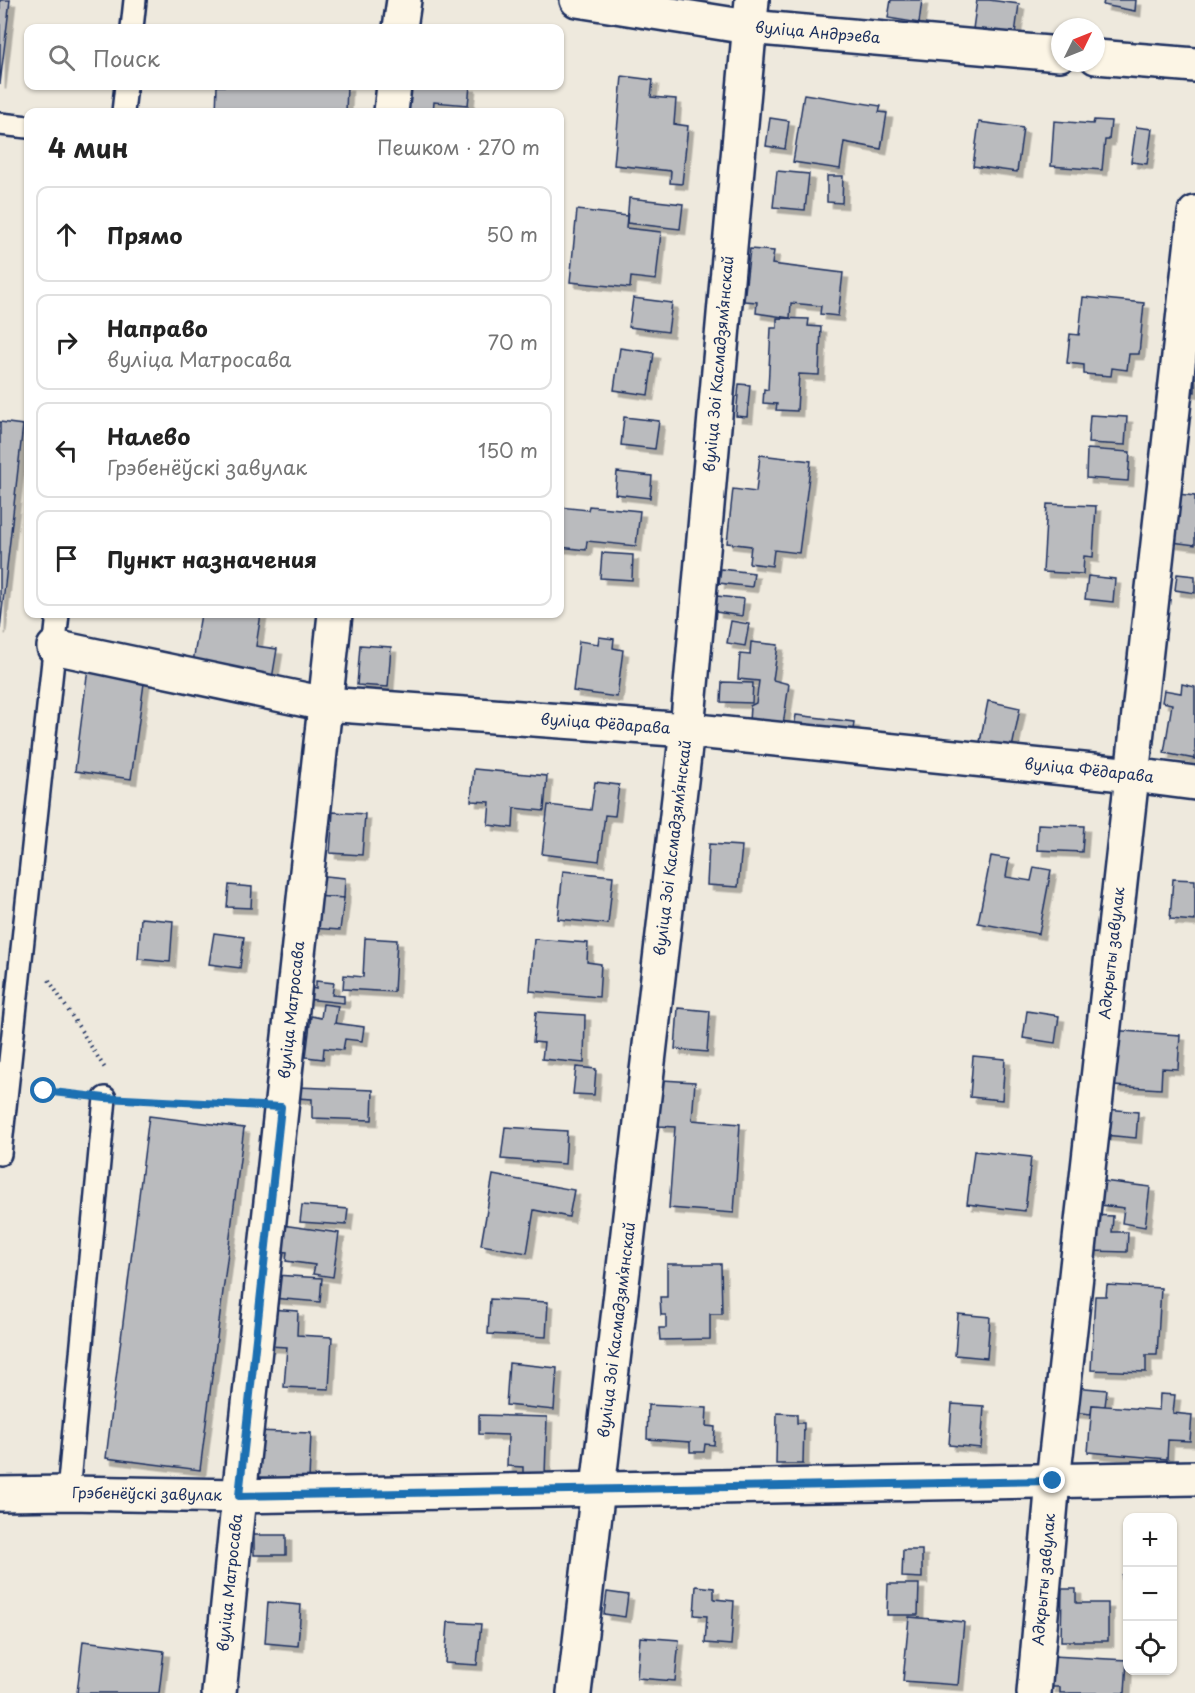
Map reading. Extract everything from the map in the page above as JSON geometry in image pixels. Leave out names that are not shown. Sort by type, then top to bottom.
[{"type":"street","points":[[401,24],[404,0]]},
{"type":"street","name":"вуліца Андрэева","points":[[577,0],[750,14],[1051,53]]},
{"type":"street","name":"вуліца Зоі Касмадзямʼянскай","points":[[574,1693],[687,730],[750,14]]},
{"type":"street","points":[[1105,58],[1195,65]]},
{"type":"street","points":[[391,108],[394,90]]},
{"type":"street","name":"Адкрыты завулак","points":[[1034,1693],[1053,1481],[1195,213]]},
{"type":"street","name":"вуліца Матросава","points":[[219,1693],[335,618]]},
{"type":"street","name":"вуліца Фёдарава","points":[[54,647],[325,704],[687,730],[1195,783]]},
{"type":"street","name":"Грэбенёўскі завулак","points":[[0,1494],[239,1496],[1195,1478]]},
{"type":"lane","points":[[132,24],[135,0]]},
{"type":"lane","points":[[123,108],[126,90]]},
{"type":"lane","points":[[0,124],[24,127]]},
{"type":"lane","points":[[0,1155],[58,618]]},
{"type":"lane","points":[[68,1493],[115,1098]]},
{"type":"path","points":[[23,940],[115,1098]]},
{"type":"path","points":[[44,1091],[115,1098],[281,1107]]},
{"type":"building","points":[[0,0],[10,0],[0,84]]},
{"type":"building","points":[[891,0],[922,0],[919,23],[888,18]]},
{"type":"building","points":[[977,0],[1019,4],[1015,34],[973,29]]},
{"type":"building","points":[[1104,0],[1136,0],[1135,11],[1103,5]]},
{"type":"building","points":[[622,76],[653,80],[651,97],[676,99],[674,124],[688,126],[682,184],[670,183],[671,171],[614,165]]},
{"type":"building","points":[[217,90],[347,90],[346,108],[216,108]]},
{"type":"building","points":[[404,90],[470,90],[468,105],[434,102],[433,108],[402,108]]},
{"type":"building","points":[[804,94],[881,106],[879,112],[887,113],[881,149],[844,142],[840,169],[793,162]]},
{"type":"building","points":[[770,118],[789,121],[785,149],[766,146]]},
{"type":"building","points":[[1094,120],[1111,121],[1109,140],[1105,140],[1102,170],[1051,166],[1054,121],[1093,124]]},
{"type":"building","points":[[979,122],[1023,128],[1017,172],[973,166]]},
{"type":"building","points":[[1136,127],[1152,129],[1147,164],[1131,162]]},
{"type":"building","points":[[777,171],[809,174],[805,210],[773,207]]},
{"type":"building","points":[[827,176],[843,176],[842,203],[827,202]]},
{"type":"building","points":[[629,198],[683,204],[680,229],[627,223]]},
{"type":"building","points":[[577,210],[627,216],[626,228],[661,232],[656,280],[631,277],[630,288],[570,282]]},
{"type":"building","points":[[750,249],[774,251],[772,264],[843,273],[838,316],[820,314],[821,306],[791,303],[790,318],[756,313],[757,302],[744,301]]},
{"type":"building","points":[[1083,297],[1144,303],[1139,354],[1129,354],[1127,370],[1112,368],[1111,376],[1084,374],[1084,365],[1067,363],[1070,334],[1079,335]]},
{"type":"building","points":[[633,298],[672,303],[668,332],[629,327]]},
{"type":"building","points":[[777,318],[809,319],[808,326],[821,327],[819,375],[799,374],[797,411],[776,410],[777,404],[763,403],[764,389],[768,390],[771,328],[777,328]]},
{"type":"building","points":[[620,348],[654,353],[648,395],[614,390]]},
{"type":"building","points":[[1195,360],[1195,392],[1187,391]]},
{"type":"building","points":[[739,384],[750,385],[747,417],[736,416]]},
{"type":"building","points":[[1090,415],[1127,417],[1125,445],[1088,443]]},
{"type":"building","points":[[624,417],[659,421],[655,449],[621,445]]},
{"type":"building","points":[[0,422],[23,425],[0,629]]},
{"type":"building","points":[[1087,449],[1130,452],[1128,481],[1086,478]]},
{"type":"building","points":[[760,455],[811,461],[799,553],[774,550],[772,566],[749,563],[751,546],[727,543],[733,489],[756,492]]},
{"type":"building","points":[[617,472],[652,476],[650,498],[615,494]]},
{"type":"building","points":[[1178,494],[1195,496],[1195,545],[1172,542]]},
{"type":"building","points":[[1047,504],[1096,506],[1093,557],[1084,556],[1083,574],[1043,572]]},
{"type":"building","points":[[589,506],[640,511],[636,546],[587,541],[586,550],[564,547],[564,507],[588,510]]},
{"type":"building","points":[[602,553],[633,555],[632,580],[600,578]]},
{"type":"building","points":[[721,569],[754,573],[752,587],[719,583]]},
{"type":"building","points":[[1177,574],[1195,576],[1195,593],[1175,590]]},
{"type":"building","points":[[1088,576],[1115,579],[1113,602],[1085,599]]},
{"type":"building","points":[[717,596],[744,599],[742,616],[716,612]]},
{"type":"building","points":[[200,618],[260,618],[256,646],[277,649],[271,685],[191,674]]},
{"type":"building","points":[[731,621],[749,624],[745,646],[727,643]]},
{"type":"building","points":[[599,637],[614,639],[613,648],[623,650],[617,697],[573,691],[579,641],[598,644]]},
{"type":"building","points":[[751,642],[778,645],[773,680],[789,684],[783,725],[749,722],[750,706],[756,703],[759,681],[738,679],[740,654],[750,655]]},
{"type":"building","points":[[360,645],[391,647],[388,687],[357,685]]},
{"type":"building","points":[[88,668],[145,676],[131,779],[75,771]]},
{"type":"building","points":[[722,682],[753,683],[752,703],[721,702]]},
{"type":"building","points":[[1182,684],[1195,687],[1195,759],[1164,753],[1172,704],[1162,702],[1164,690],[1181,693]]},
{"type":"building","points":[[988,701],[1020,708],[1012,748],[980,742]]},
{"type":"building","points":[[796,715],[854,722],[852,738],[794,728]]},
{"type":"building","points":[[474,769],[547,776],[544,811],[514,808],[513,828],[488,825],[490,802],[471,801]]},
{"type":"building","points":[[595,782],[619,785],[615,816],[605,815],[599,861],[542,854],[548,805],[591,810]]},
{"type":"building","points":[[333,812],[365,814],[362,855],[330,853]]},
{"type":"building","points":[[1038,824],[1084,826],[1082,852],[1037,850]]},
{"type":"building","points":[[709,844],[742,846],[738,887],[707,885]]},
{"type":"building","points":[[991,856],[1009,859],[1006,877],[1031,881],[1034,867],[1051,870],[1039,934],[978,923]]},
{"type":"building","points":[[563,871],[613,876],[608,924],[558,919]]},
{"type":"building","points":[[316,875],[345,878],[344,898],[314,896]]},
{"type":"building","points":[[1173,879],[1195,880],[1195,921],[1170,919]]},
{"type":"building","points":[[229,885],[252,887],[251,908],[227,907]]},
{"type":"building","points":[[314,896],[344,898],[340,930],[312,928]]},
{"type":"building","points":[[141,918],[173,921],[170,962],[138,959]]},
{"type":"building","points":[[214,933],[244,937],[240,968],[209,964]]},
{"type":"building","points":[[365,938],[397,940],[394,992],[343,989],[344,975],[363,977]]},
{"type":"building","points":[[534,939],[588,943],[587,962],[601,964],[599,997],[530,991]]},
{"type":"building","points":[[316,981],[334,983],[332,995],[344,996],[344,1003],[306,999],[308,987],[316,989]]},
{"type":"building","points":[[323,1004],[338,1006],[335,1023],[364,1027],[362,1041],[345,1039],[343,1050],[324,1048],[323,1059],[306,1057],[311,1016],[321,1018]]},
{"type":"building","points":[[678,1008],[710,1011],[707,1052],[675,1049]]},
{"type":"building","points":[[1027,1011],[1059,1016],[1055,1043],[1023,1038]]},
{"type":"building","points":[[536,1012],[585,1015],[584,1063],[542,1059],[544,1043],[533,1042]]},
{"type":"building","points":[[1109,1030],[1180,1035],[1178,1069],[1162,1068],[1161,1089],[1114,1086]]},
{"type":"building","points":[[973,1056],[1005,1059],[1002,1100],[970,1097]]},
{"type":"building","points":[[576,1067],[596,1069],[594,1095],[573,1094]]},
{"type":"building","points":[[662,1080],[695,1082],[692,1120],[740,1124],[734,1213],[669,1208],[675,1127],[659,1126]]},
{"type":"building","points":[[297,1087],[373,1090],[372,1120],[312,1118],[312,1099],[296,1098]]},
{"type":"building","points":[[1107,1109],[1138,1112],[1136,1138],[1104,1135]]},
{"type":"building","points":[[149,1116],[244,1128],[200,1470],[106,1458]]},
{"type":"building","points":[[505,1127],[567,1131],[565,1164],[501,1159]]},
{"type":"building","points":[[974,1151],[1031,1157],[1025,1211],[967,1204]]},
{"type":"building","points":[[493,1175],[574,1190],[569,1217],[534,1210],[527,1253],[481,1245]]},
{"type":"building","points":[[1103,1181],[1150,1187],[1145,1227],[1122,1223],[1124,1208],[1100,1205]]},
{"type":"building","points":[[302,1205],[348,1209],[346,1225],[300,1222]]},
{"type":"building","points":[[1093,1215],[1113,1216],[1112,1232],[1128,1232],[1127,1252],[1091,1251]]},
{"type":"building","points":[[282,1225],[339,1233],[333,1277],[313,1274],[315,1265],[286,1261],[287,1252],[279,1251]]},
{"type":"building","points":[[667,1264],[721,1264],[722,1314],[710,1314],[710,1339],[660,1340],[659,1328],[666,1328],[666,1315],[661,1315],[660,1297],[667,1297]]},
{"type":"building","points":[[275,1275],[322,1278],[320,1302],[272,1298]]},
{"type":"building","points":[[1107,1285],[1161,1288],[1157,1355],[1146,1355],[1146,1372],[1091,1370],[1095,1296],[1106,1296]]},
{"type":"building","points":[[490,1299],[548,1302],[546,1337],[488,1334]]},
{"type":"building","points":[[269,1309],[298,1311],[297,1335],[332,1337],[329,1389],[284,1387],[287,1347],[268,1346]]},
{"type":"building","points":[[958,1314],[990,1317],[987,1358],[955,1355]]},
{"type":"building","points":[[509,1363],[557,1368],[554,1410],[506,1405]]},
{"type":"building","points":[[1074,1387],[1107,1390],[1105,1406],[1092,1405],[1091,1414],[1072,1412]]},
{"type":"building","points":[[1160,1394],[1175,1395],[1173,1413],[1192,1415],[1190,1441],[1168,1440],[1167,1459],[1088,1452],[1092,1405],[1159,1410]]},
{"type":"building","points":[[952,1404],[984,1406],[981,1448],[949,1445]]},
{"type":"building","points":[[648,1405],[707,1408],[706,1426],[715,1427],[714,1445],[705,1444],[704,1452],[690,1452],[690,1442],[647,1439]]},
{"type":"building","points":[[777,1413],[797,1414],[797,1423],[804,1423],[803,1464],[776,1464]]},
{"type":"building","points":[[479,1415],[547,1417],[545,1475],[523,1474],[523,1467],[507,1466],[508,1435],[479,1434]]},
{"type":"building","points":[[255,1431],[311,1433],[309,1479],[253,1477]]},
{"type":"building","points":[[254,1535],[286,1535],[286,1555],[254,1555]]},
{"type":"building","points":[[903,1550],[922,1550],[922,1578],[902,1577]]},
{"type":"building","points":[[888,1584],[919,1584],[918,1615],[887,1615]]},
{"type":"building","points":[[696,1586],[714,1588],[714,1599],[734,1601],[731,1645],[705,1643],[707,1616],[694,1615]]},
{"type":"building","points":[[1062,1589],[1076,1589],[1076,1603],[1108,1603],[1108,1641],[1061,1641]]},
{"type":"building","points":[[607,1592],[628,1595],[625,1617],[604,1614]]},
{"type":"building","points":[[268,1602],[301,1605],[298,1646],[265,1643]]},
{"type":"building","points":[[909,1617],[964,1622],[958,1685],[903,1681]]},
{"type":"building","points":[[448,1622],[481,1624],[477,1665],[445,1663]]},
{"type":"building","points":[[640,1637],[679,1640],[675,1681],[637,1678]]},
{"type":"building","points":[[83,1641],[164,1651],[159,1693],[77,1693]]},
{"type":"building","points":[[1052,1656],[1123,1660],[1123,1675],[1126,1675],[1125,1693],[1060,1693],[1060,1687],[1050,1687]]},
{"type":"route","points":[[44,1091],[105,1098],[281,1107],[239,1496],[1053,1481]]}]
